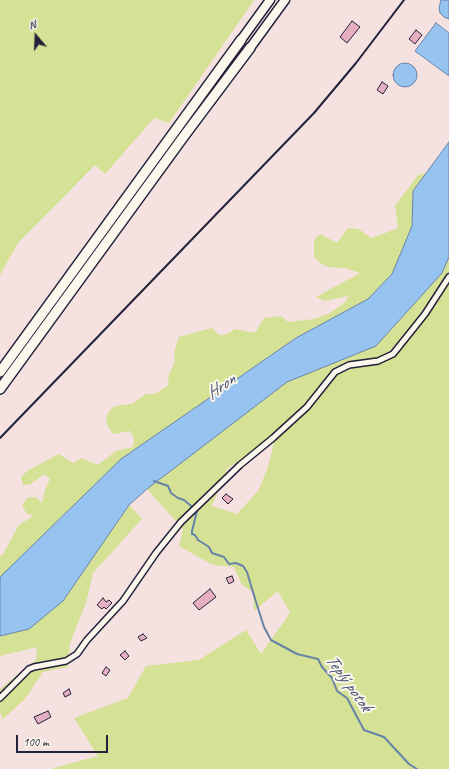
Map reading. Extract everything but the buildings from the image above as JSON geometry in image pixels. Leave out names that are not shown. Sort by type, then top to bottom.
[{"type":"highway","points":[[0,372],[241,40]]},
{"type":"highway","points":[[0,389],[250,48]]},
{"type":"main road","points":[[250,48],[285,0]]},
{"type":"main road","points":[[241,40],[269,1]]},
{"type":"street","points":[[0,698],[29,669],[66,661],[77,654],[87,640],[123,600],[171,533],[240,464],[273,438],[307,407],[335,372],[349,365],[378,362],[393,354],[425,314],[449,277]]},
{"type":"green space","points":[[0,0],[254,0],[169,123],[154,118],[105,174],[95,165],[18,243],[0,275]]},
{"type":"green space","points":[[426,173],[413,191],[412,226],[392,274],[368,299],[296,338],[121,459],[0,577],[0,555],[2,556],[19,525],[33,516],[26,513],[22,505],[27,498],[36,497],[42,503],[46,487],[50,479],[44,474],[31,484],[23,485],[21,477],[27,471],[59,454],[73,463],[81,458],[98,465],[116,451],[133,447],[134,438],[130,431],[113,434],[108,427],[106,419],[109,411],[115,406],[132,404],[146,394],[155,394],[169,385],[168,377],[175,361],[174,353],[179,337],[212,328],[219,335],[227,334],[235,329],[255,333],[264,318],[281,316],[288,322],[314,319],[330,313],[344,303],[349,296],[324,301],[316,297],[360,273],[345,268],[328,267],[320,263],[314,257],[314,240],[320,234],[337,243],[348,228],[358,229],[372,238],[398,228],[395,206],[418,175]]},
{"type":"green space","points":[[449,257],[449,769],[51,769],[98,756],[74,718],[128,698],[146,666],[199,660],[246,630],[261,654],[290,613],[278,591],[254,611],[253,592],[242,585],[234,567],[213,565],[179,546],[183,529],[147,489],[287,382],[376,346],[442,273]],"holes":[[[274,443],[267,470],[258,491],[237,514],[212,506],[227,469],[260,446]]]},
{"type":"green space","points":[[129,505],[142,519],[93,573],[86,603],[70,643],[68,667],[43,672],[25,699],[3,719],[0,712],[0,689],[36,660],[37,647],[0,656],[0,636],[29,629],[63,601]]},
{"type":"water","points":[[441,0],[449,0],[449,19],[440,13],[439,8]]},
{"type":"water","points":[[436,23],[449,33],[449,76],[415,51]]},
{"type":"water","points":[[405,63],[414,66],[417,75],[414,84],[405,87],[396,84],[393,75],[396,66]]},
{"type":"water","points":[[449,142],[449,257],[442,273],[376,346],[287,382],[147,489],[129,505],[63,601],[29,629],[0,636],[0,577],[121,459],[296,338],[368,299],[392,274],[412,226],[413,191]]},
{"type":"waterway","name":"Teplý potok","points":[[154,481],[168,486],[171,493],[184,500],[197,511],[192,534],[195,535],[198,540],[209,547],[212,553],[224,557],[229,564],[236,563],[243,566],[247,572],[264,627],[271,640],[297,654],[318,659],[322,667],[332,678],[337,691],[347,698],[364,730],[384,737],[409,764],[417,769]]},
{"type":"railway","points":[[0,438],[314,113],[356,63],[404,0]]},
{"type":"water label","name":"Hron","points":[[221,387]]}]
